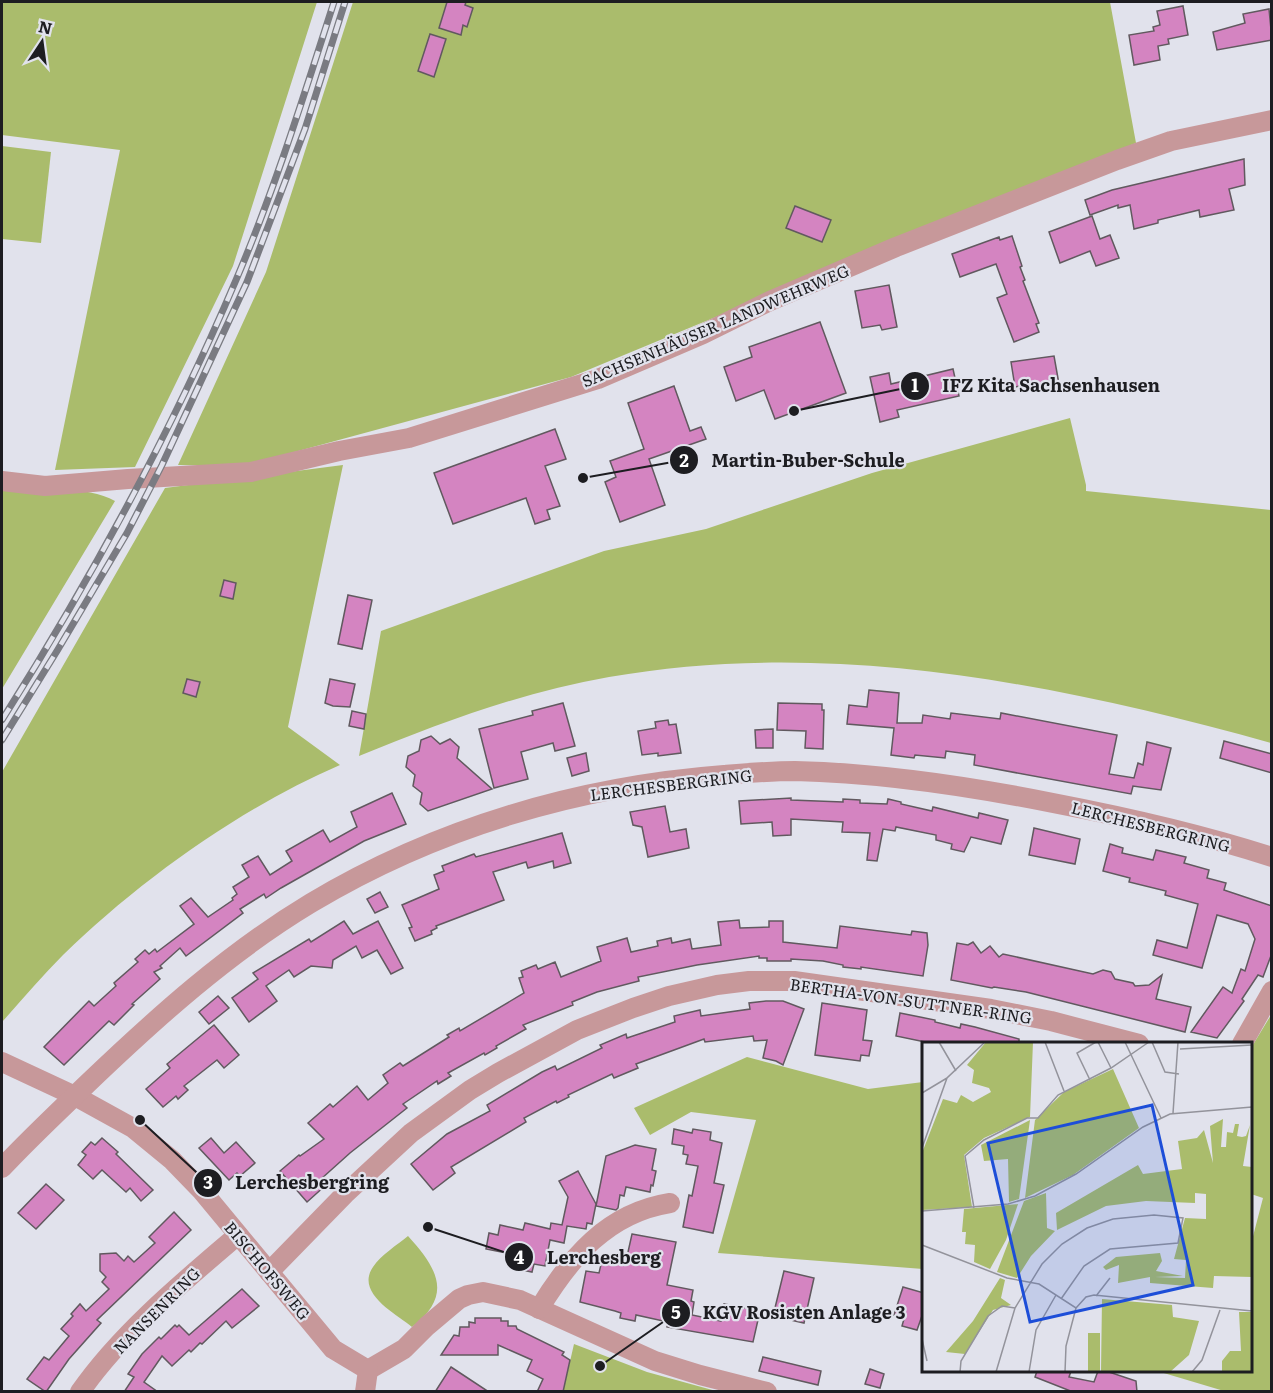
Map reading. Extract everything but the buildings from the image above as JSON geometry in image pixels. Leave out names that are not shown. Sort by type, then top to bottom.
[{"type":"street","name":"SACHSENHÄUSER LANDWEHRWEG","points":[[2,481],[45,486],[251,472],[339,451],[409,438],[598,379],[896,247],[1117,160],[1172,141],[1272,120]]},
{"type":"street","name":"LERCHESBERGRING","points":[[2,1168],[139,1035],[193,987],[251,943],[311,903],[375,868],[432,843],[506,816],[582,795],[697,777],[768,772],[795,771],[893,777],[960,786],[1105,813],[1272,857]]},
{"type":"street","name":"BERTHA-VON-SUTTNER-RING","points":[[269,1272],[345,1194],[411,1133],[470,1090],[577,1030],[669,996],[717,985],[749,981],[794,981],[991,1009],[1051,1021],[1131,1042]]},
{"type":"street","points":[[1243,1042],[1272,991]]},
{"type":"street","name":"BISCHOFSWEG","points":[[2,1062],[75,1096],[133,1128],[172,1160],[202,1191],[333,1349],[368,1370]]},
{"type":"street","points":[[539,1309],[568,1266],[609,1227],[654,1205],[670,1203]]},
{"type":"street","name":"NANSENRING","points":[[80,1392],[145,1318],[238,1234]]},
{"type":"street","points":[[365,1392],[368,1370],[404,1349],[450,1305],[468,1295],[483,1292],[520,1300],[655,1361],[767,1392]]},
{"type":"green space","points":[[2,2],[317,2],[233,266],[135,467],[55,470],[120,150],[2,135]]},
{"type":"green space","points":[[353,2],[1110,2],[1136,143],[571,377],[243,466],[178,465],[266,272]]},
{"type":"green space","points":[[2,146],[51,152],[41,243],[2,239]]},
{"type":"green space","points":[[1070,418],[1086,491],[1271,510],[1271,743],[1109,702],[1026,686],[943,673],[860,665],[776,663],[692,666],[577,683],[482,710],[359,756],[381,631],[604,551],[706,529],[872,473]]},
{"type":"green space","points":[[343,465],[288,727],[340,765],[266,802],[159,873],[93,927],[63,955],[2,1022],[2,772],[165,488]]},
{"type":"green space","points":[[2,485],[76,490],[90,492],[115,501],[2,689]]},
{"type":"green space","points":[[1271,1015],[1271,1391],[1224,1391],[1160,1372],[1252,1372],[1252,1240],[1263,1198],[1252,1194],[1252,1046]]},
{"type":"green space","points":[[747,1057],[868,1089],[922,1082],[922,1269],[718,1253],[756,1120],[691,1112],[650,1135],[634,1108]]},
{"type":"green space","points":[[408,1236],[427,1259],[437,1282],[437,1293],[433,1304],[412,1327],[380,1302],[369,1286],[369,1277],[380,1258]]},
{"type":"green space","points":[[574,1344],[647,1372],[716,1391],[563,1392]]},
{"type":"railway","points":[[2,720],[98,559],[157,449],[211,337],[264,211],[334,2]]},
{"type":"railway","points":[[2,740],[127,533],[162,465],[247,282],[305,129],[345,2]]},
{"type":"place","name":"IFZ Kita Sachsenhausen","points":[[794,411]]},
{"type":"place","name":"Martin-Buber-Schule","points":[[583,478]]},
{"type":"place","name":"Lerchesbergring","points":[[140,1120]]},
{"type":"place","name":"Lerchesberg","points":[[428,1227]]},
{"type":"place","name":"KGV Rosisten Anlage 3","points":[[600,1366]]}]
